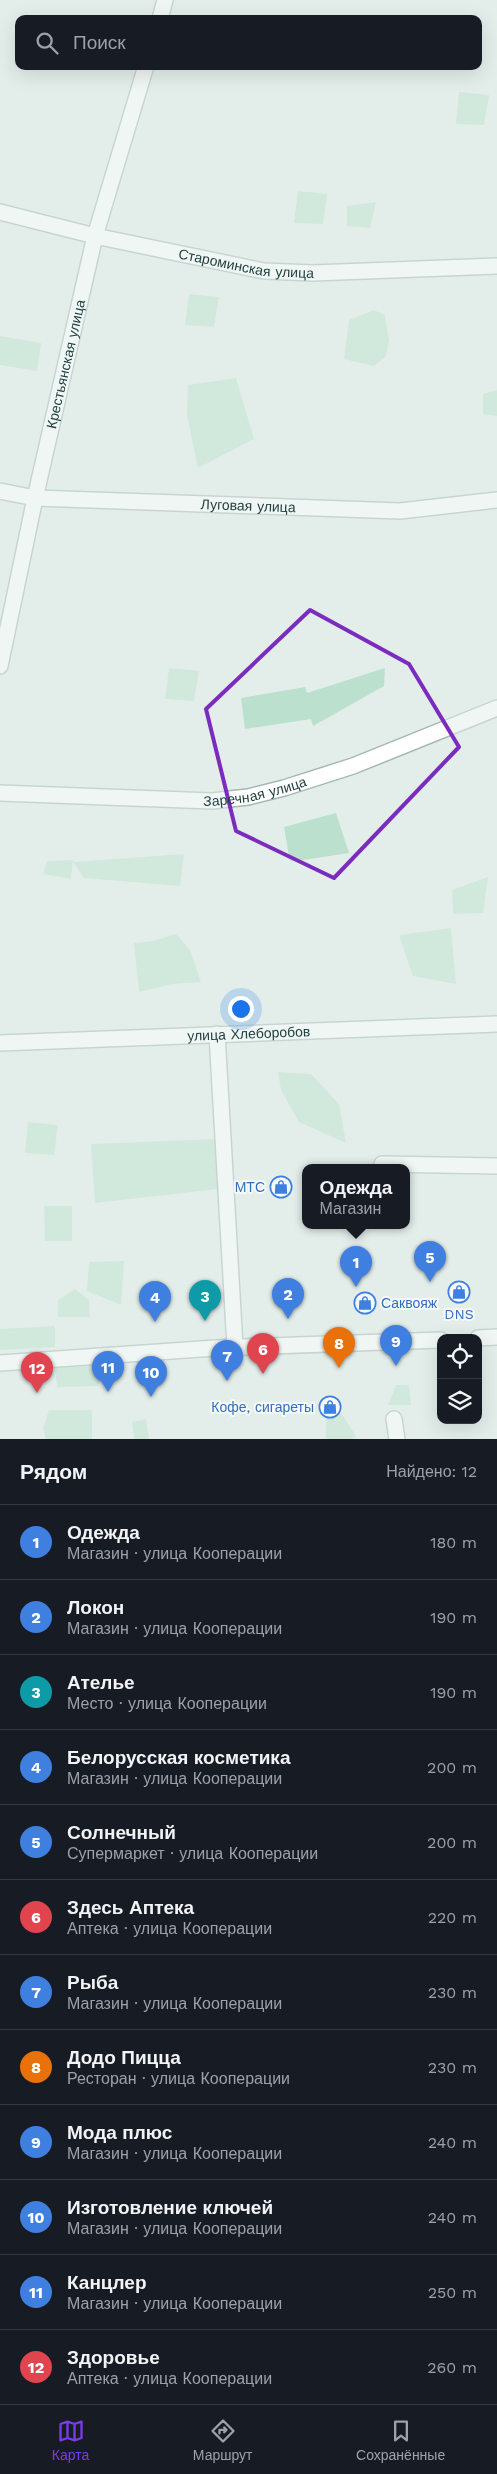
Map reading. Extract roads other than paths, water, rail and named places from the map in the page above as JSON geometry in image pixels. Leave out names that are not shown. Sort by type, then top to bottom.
[{"type":"street","points":[[161,15],[166,0]]},
{"type":"street","name":"Крестьянская улица","points":[[0,666],[35,498],[95,236],[145,70]]},
{"type":"street","name":"Староминская улица","points":[[0,212],[95,236],[264,271],[313,273],[497,266]]},
{"type":"street","name":"Луговая улица","points":[[0,491],[35,498],[400,511],[497,500]]},
{"type":"street","name":"Заречная улица","points":[[0,793],[212,801],[248,797],[284,788],[353,766],[497,708]]},
{"type":"street","name":"улица Хлеборобов","points":[[0,1044],[497,1024]]},
{"type":"street","points":[[217,1034],[235,1348]]},
{"type":"street","points":[[410,1164],[497,1166]]},
{"type":"street","points":[[482,1338],[497,1338]]},
{"type":"street","points":[[0,1363],[235,1348],[437,1340]]},
{"type":"street","points":[[394,1419],[397,1439]]},
{"type":"place","name":"МТС","points":[[281,1187]]},
{"type":"place","name":"Солнечный","points":[[430,1282]]},
{"type":"place","name":"Одежда","points":[[356,1287]]},
{"type":"place","name":"DNS","points":[[459,1292]]},
{"type":"place","name":"Саквояж","points":[[365,1303]]},
{"type":"place","name":"Локон","points":[[288,1319]]},
{"type":"place","name":"Ателье","points":[[205,1321]]},
{"type":"place","name":"Белорусская косметика","points":[[155,1322]]},
{"type":"place","name":"Мода плюс","points":[[396,1366]]},
{"type":"place","name":"Додо Пицца","points":[[339,1368]]},
{"type":"place","name":"Здесь Аптека","points":[[263,1374]]},
{"type":"place","name":"Рыба","points":[[227,1381]]},
{"type":"place","name":"Канцлер","points":[[108,1392]]},
{"type":"place","name":"Здоровье","points":[[37,1393]]},
{"type":"place","name":"Изготовление ключей","points":[[151,1397]]},
{"type":"place","name":"Кофе, сигареты","points":[[330,1407]]}]
